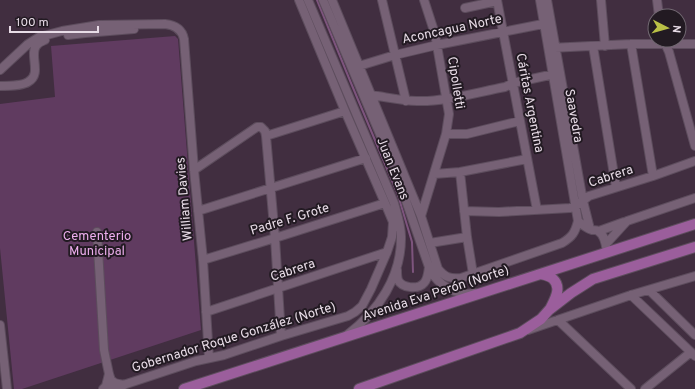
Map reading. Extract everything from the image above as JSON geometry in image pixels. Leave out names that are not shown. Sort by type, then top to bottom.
[{"type":"main road","name":"Avenida Eva Perón (Norte)","points":[[184,389],[541,274],[607,248],[695,224]]},
{"type":"main road","points":[[359,389],[520,333],[541,319],[549,310],[571,293],[593,279],[695,247]]},
{"type":"main road","points":[[541,274],[553,279],[556,283],[556,298],[549,310]]},
{"type":"main road","points":[[211,389],[225,376]]},
{"type":"street","name":"Juan Evans","points":[[299,0],[393,222],[392,237],[387,252],[362,306]]},
{"type":"street","name":"Juan Evans","points":[[308,0],[395,208],[400,224],[401,236],[399,258],[397,269],[390,284],[382,298],[365,319],[355,329],[343,337]]},
{"type":"street","name":"Juan Evans","points":[[323,0],[396,172],[429,268],[439,281],[455,292],[471,294],[491,290]]},
{"type":"street","name":"Juan Evans","points":[[332,0],[421,216],[438,269],[449,278],[461,278],[473,274]]},
{"type":"street","points":[[382,0],[406,101]]},
{"type":"street","name":"Cipolletti","points":[[421,216],[446,134],[449,114],[435,34],[424,0]]},
{"type":"street","points":[[465,8],[497,0]]},
{"type":"street","name":"Cáritas Argentina","points":[[497,0],[537,210]]},
{"type":"street","name":"Saavedra","points":[[540,0],[548,23]]},
{"type":"street","name":"Saavedra","points":[[547,0],[548,23],[557,74],[583,201],[594,230]]},
{"type":"street","points":[[601,0],[605,46]]},
{"type":"street","name":"Aconcagua Norte","points":[[359,66],[395,55],[437,45],[548,23]]},
{"type":"street","name":"William Davies","points":[[115,27],[170,24],[181,31],[183,35],[203,260],[209,358]]},
{"type":"street","points":[[0,71],[28,44],[39,37],[85,27],[115,27]]},
{"type":"street","points":[[34,51],[38,43],[52,38],[115,27]]},
{"type":"street","points":[[552,48],[647,43]]},
{"type":"street","points":[[2,85],[25,84],[33,78],[35,70],[34,51],[31,45],[28,44]]},
{"type":"street","points":[[631,44],[653,176]]},
{"type":"street","points":[[593,46],[616,187]]},
{"type":"street","points":[[667,48],[695,146]]},
{"type":"street","points":[[371,95],[406,101],[447,98],[505,87],[513,83],[557,74]]},
{"type":"street","name":"Saavedra","points":[[557,74],[578,221],[584,227],[594,230],[602,235],[607,248]]},
{"type":"street","points":[[266,136],[345,111]]},
{"type":"street","points":[[446,134],[467,134],[520,121]]},
{"type":"street","points":[[194,170],[257,127],[261,127],[264,131],[266,136],[271,188],[281,336]]},
{"type":"street","points":[[198,211],[366,158]]},
{"type":"street","points":[[434,174],[460,172],[527,159]]},
{"type":"street","name":"Cabrera","points":[[464,211],[499,212],[570,208],[576,206],[589,196],[695,161]]},
{"type":"street","points":[[460,172],[467,237],[473,274],[570,239],[576,231],[578,221]]},
{"type":"street","points":[[594,230],[695,198]]},
{"type":"street","name":"Padre F. Grote","points":[[203,260],[385,203]]},
{"type":"street","points":[[607,248],[626,221]]},
{"type":"street","points":[[97,232],[104,350],[111,380],[114,383],[125,385]]},
{"type":"street","points":[[430,244],[467,237]]},
{"type":"street","name":"Cabrera","points":[[206,312],[387,252]]},
{"type":"street","points":[[397,269],[398,280],[402,284],[416,288],[425,283],[429,268]]},
{"type":"street","points":[[520,333],[631,295],[695,276]]},
{"type":"street","points":[[648,290],[695,335]]},
{"type":"street","points":[[631,295],[693,354],[645,389]]},
{"type":"street","name":"Gobernador Roque González (Norte)","points":[[111,389],[348,316],[362,306]]},
{"type":"street","points":[[558,320],[631,389]]},
{"type":"street","points":[[0,325],[7,389]]},
{"type":"street","points":[[103,389],[106,386],[109,374]]},
{"type":"green space","name":"Cementerio Municipal","points":[[175,36],[178,39],[201,330],[22,389],[14,389],[0,248],[0,104],[55,97],[51,46]]},
{"type":"waterway","points":[[317,0],[398,195],[412,242],[413,272]]}]
